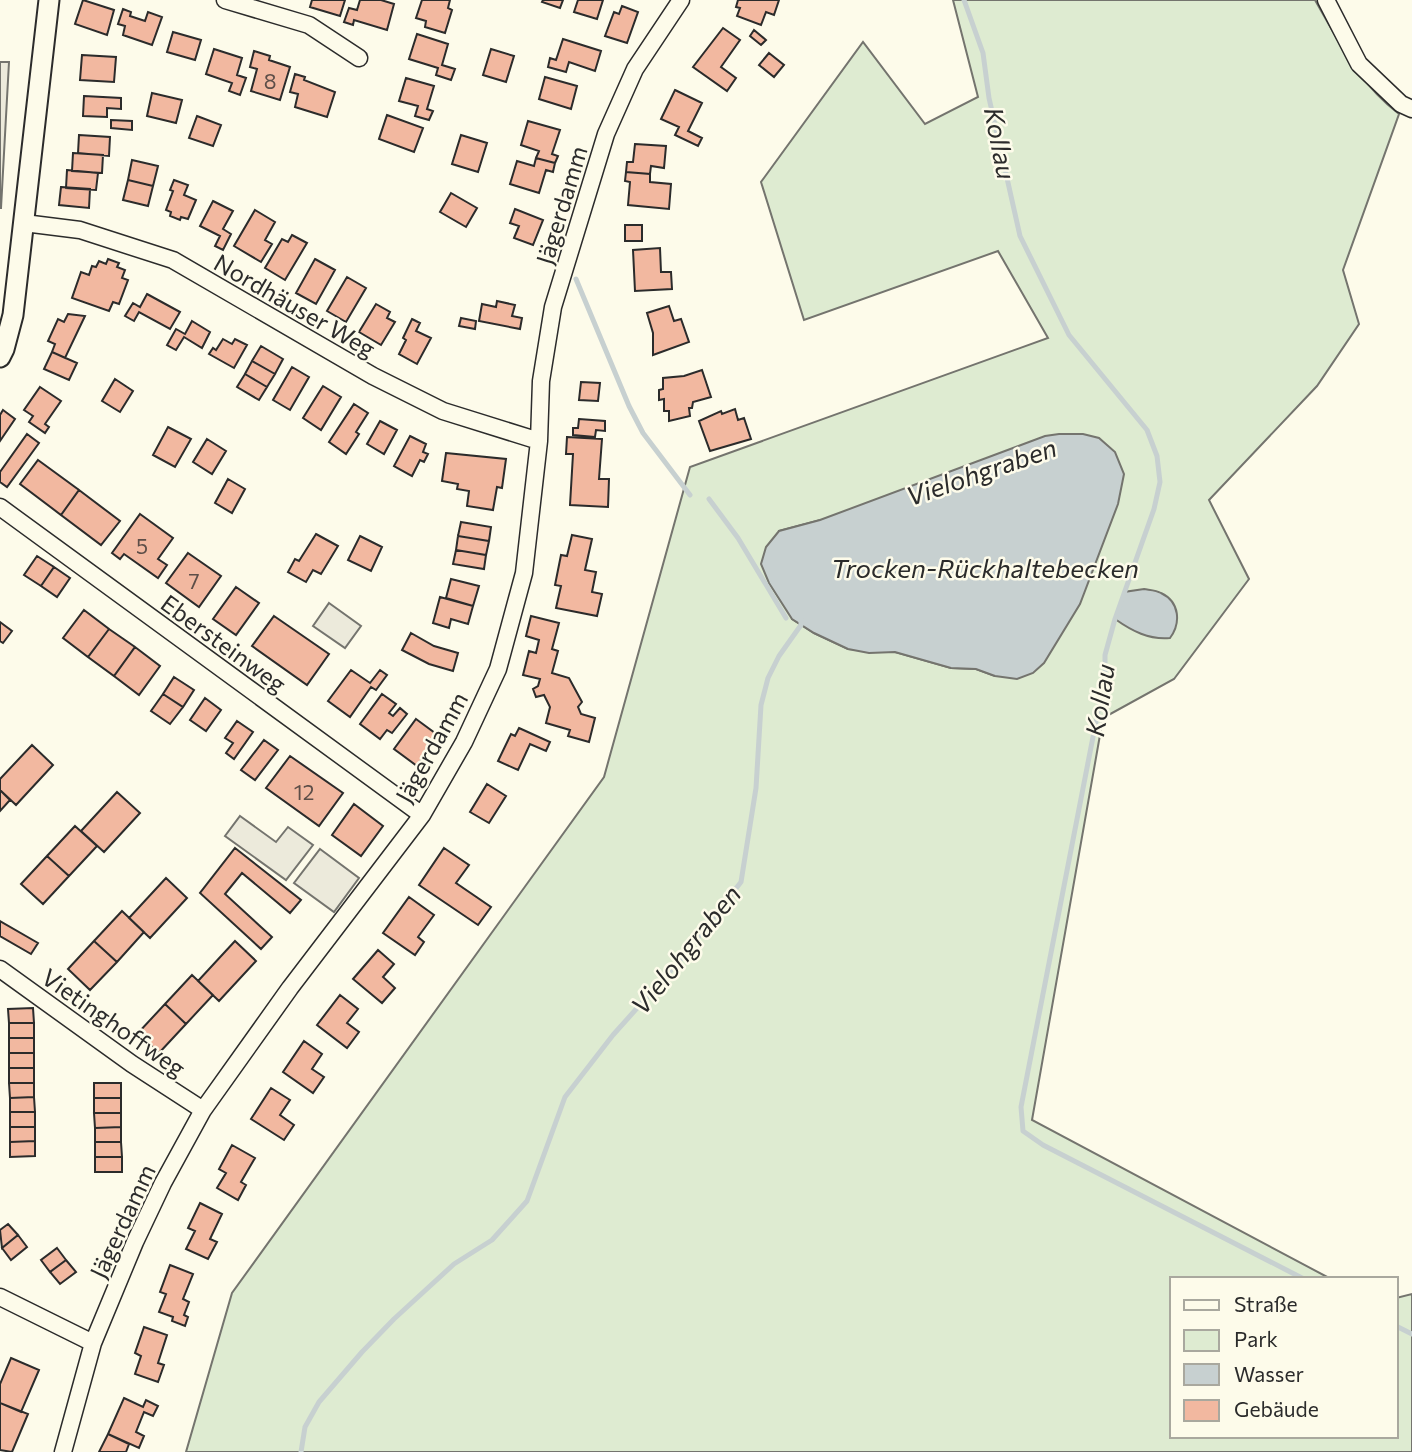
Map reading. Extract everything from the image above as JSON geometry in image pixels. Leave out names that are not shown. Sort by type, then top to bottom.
[{"type":"street","points":[[1,351],[13,315],[49,0]]},
{"type":"street","points":[[225,0],[309,25],[359,58]]},
{"type":"street","name":"Jägerdamm","points":[[64,1452],[93,1343],[146,1218],[203,1110],[290,988],[422,814],[464,742],[498,669],[524,573],[539,441],[541,381],[553,307],[606,134],[635,69],[681,0]]},
{"type":"street","points":[[1326,0],[1359,64],[1401,104],[1412,109]]},
{"type":"street","name":"Nordhäuser Weg","points":[[24,223],[80,230],[173,260],[373,376],[443,411],[539,441]]},
{"type":"street","name":"Ebersteinweg","points":[[0,507],[422,814]]},
{"type":"street","name":"Vietinghoffweg","points":[[0,969],[132,1065],[203,1110]]},
{"type":"street","points":[[0,1297],[93,1343]]},
{"type":"green space","points":[[953,0],[1315,0],[1361,76],[1399,114],[1343,270],[1359,324],[1317,386],[1209,500],[1249,579],[1174,679],[1103,718],[1032,1120],[1327,1277],[1170,1277],[1170,1438],[1398,1438],[1398,1298],[1412,1294],[1412,1452],[186,1452],[232,1293],[604,777],[690,467],[1048,338],[998,251],[804,320],[761,182],[863,42],[925,124],[978,97]],"holes":[[[820,520],[995,676],[976,669],[951,668],[895,652],[848,649],[792,619],[779,531]]]},
{"type":"shaded area","points":[[0,62],[9,62],[1,208],[0,208]]},
{"type":"shaded area","points":[[329,603],[361,626],[345,648],[313,626]]},
{"type":"shaded area","points":[[240,816],[276,842],[288,827],[313,845],[286,880],[225,836]]},
{"type":"shaded area","points":[[320,849],[359,878],[334,912],[294,883]]},
{"type":"water","name":"Trocken-Rückhaltebecken","points":[[1083,434],[1099,438],[1115,452],[1124,474],[1118,504],[1080,604],[1044,663],[1033,673],[1017,679],[995,676],[976,669],[951,668],[895,652],[869,653],[848,649],[792,619],[769,583],[761,564],[766,547],[779,531],[820,520],[1045,436]]},
{"type":"water","points":[[1144,589],[1161,593],[1175,607],[1177,620],[1170,638],[1141,634],[1115,619],[1124,592]]},
{"type":"building","points":[[83,0],[114,10],[107,35],[75,24]]},
{"type":"building","points":[[312,0],[345,0],[340,16],[310,7]]},
{"type":"building","points":[[360,0],[381,0],[394,4],[387,30],[354,20],[353,25],[344,22],[349,8],[357,10]]},
{"type":"building","points":[[422,0],[450,0],[448,8],[452,10],[445,33],[425,27],[426,21],[416,18]]},
{"type":"building","points":[[563,0],[560,8],[542,2]]},
{"type":"building","points":[[578,0],[603,0],[597,19],[574,12]]},
{"type":"building","points":[[738,0],[779,0],[774,15],[766,12],[761,25],[737,16],[740,8],[736,7]]},
{"type":"building","points":[[622,6],[638,12],[627,43],[605,36],[614,12],[619,14]]},
{"type":"building","points":[[123,9],[131,12],[130,16],[145,21],[148,12],[162,17],[152,45],[123,35],[125,26],[118,24]]},
{"type":"building","points":[[723,28],[740,40],[721,67],[736,78],[727,91],[693,67]]},
{"type":"building","points":[[754,30],[766,40],[761,45],[750,36]]},
{"type":"building","points":[[173,32],[201,40],[195,60],[167,52]]},
{"type":"building","points":[[417,34],[448,44],[442,65],[455,69],[451,80],[436,75],[438,68],[409,59]]},
{"type":"building","points":[[563,39],[601,51],[595,71],[569,62],[566,72],[548,67],[550,58],[556,60]]},
{"type":"building","points":[[214,49],[242,58],[237,75],[246,78],[240,95],[229,91],[232,83],[206,74]]},
{"type":"building","points":[[491,49],[514,56],[506,82],[483,75]]},
{"type":"building","points":[[254,51],[270,56],[269,60],[290,67],[280,100],[251,91],[257,69],[250,67]]},
{"type":"building","points":[[769,53],[784,65],[774,77],[759,65]]},
{"type":"building","points":[[82,55],[116,57],[114,82],[80,80]]},
{"type":"building","points":[[295,74],[335,92],[327,117],[295,107],[298,94],[290,92]]},
{"type":"building","points":[[545,77],[577,86],[571,109],[539,99]]},
{"type":"building","points":[[406,78],[434,86],[427,109],[433,111],[429,120],[415,116],[418,106],[399,101]]},
{"type":"building","points":[[675,90],[702,103],[688,131],[702,138],[698,146],[675,135],[679,127],[661,119]]},
{"type":"building","points":[[152,93],[182,100],[176,123],[147,116]]},
{"type":"building","points":[[84,96],[121,98],[121,109],[107,108],[107,117],[83,116]]},
{"type":"building","points":[[387,115],[423,128],[414,152],[379,139]]},
{"type":"building","points":[[197,116],[221,125],[213,146],[189,138]]},
{"type":"building","points":[[111,120],[132,121],[132,130],[111,128]]},
{"type":"building","points":[[528,121],[560,130],[552,154],[558,156],[555,163],[536,158],[539,151],[521,145]]},
{"type":"building","points":[[79,135],[110,137],[109,156],[78,153]]},
{"type":"building","points":[[461,135],[487,143],[478,172],[452,164]]},
{"type":"building","points":[[635,144],[666,146],[664,168],[651,166],[650,174],[626,172],[627,162],[633,162]]},
{"type":"building","points":[[73,153],[103,155],[102,173],[72,171]]},
{"type":"building","points":[[536,158],[555,163],[553,172],[546,170],[539,193],[510,184],[517,161],[534,166]]},
{"type":"building","points":[[132,160],[158,166],[153,186],[128,180]]},
{"type":"building","points":[[67,170],[98,173],[96,190],[66,188]]},
{"type":"building","points":[[626,172],[650,174],[650,182],[671,184],[669,209],[628,205],[630,182],[625,181]]},
{"type":"building","points":[[128,180],[153,186],[148,206],[123,200]]},
{"type":"building","points":[[174,180],[188,185],[184,195],[196,200],[188,219],[181,217],[180,220],[170,216],[171,212],[166,210]]},
{"type":"building","points":[[61,187],[90,189],[89,208],[59,205]]},
{"type":"building","points":[[451,193],[477,208],[466,227],[440,212]]},
{"type":"building","points":[[213,201],[233,211],[223,229],[231,234],[223,250],[215,246],[220,236],[200,226]]},
{"type":"building","points":[[515,209],[543,220],[533,245],[514,238],[519,226],[510,223]]},
{"type":"building","points":[[255,210],[275,222],[265,240],[272,244],[261,262],[234,246]]},
{"type":"building","points":[[625,225],[642,225],[642,241],[625,241]]},
{"type":"building","points":[[292,235],[307,243],[285,280],[265,268],[282,239],[288,242]]},
{"type":"building","points":[[660,248],[661,272],[671,272],[672,289],[635,291],[633,250]]},
{"type":"building","points":[[108,259],[119,263],[117,267],[125,270],[122,278],[128,280],[119,304],[113,302],[109,311],[72,298],[81,272],[89,275],[92,266],[96,267],[99,261],[106,264]]},
{"type":"building","points":[[315,259],[335,270],[316,304],[296,293]]},
{"type":"building","points":[[347,277],[366,288],[346,322],[327,311]]},
{"type":"building","points":[[147,294],[180,312],[170,329],[139,312],[134,321],[125,316],[133,303],[140,307]]},
{"type":"building","points":[[497,301],[515,305],[512,316],[522,318],[520,329],[479,321],[482,304],[496,307]]},
{"type":"building","points":[[376,304],[390,312],[387,318],[395,322],[381,345],[359,332]]},
{"type":"building","points":[[669,306],[674,321],[681,319],[689,342],[653,355],[653,333],[647,313]]},
{"type":"building","points":[[68,314],[85,316],[65,358],[52,352],[55,344],[48,341],[58,319],[64,322]]},
{"type":"building","points":[[461,318],[476,321],[475,329],[459,326]]},
{"type":"building","points":[[412,319],[420,323],[416,331],[431,338],[417,364],[399,354]]},
{"type":"building","points":[[192,321],[210,332],[202,348],[184,337],[176,350],[167,345],[176,329],[185,334]]},
{"type":"building","points":[[223,339],[232,344],[235,339],[247,345],[234,368],[209,354],[213,348],[216,350]]},
{"type":"building","points":[[261,346],[283,359],[275,374],[252,361]]},
{"type":"building","points":[[52,352],[77,363],[69,380],[44,369]]},
{"type":"building","points":[[252,361],[275,374],[267,387],[245,374]]},
{"type":"building","points":[[292,367],[309,377],[290,410],[273,400]]},
{"type":"building","points":[[702,370],[711,397],[693,402],[692,408],[689,408],[690,416],[669,421],[669,411],[664,411],[664,399],[659,400],[663,378],[684,376]]},
{"type":"building","points":[[245,374],[267,387],[259,400],[237,387]]},
{"type":"building","points":[[115,379],[133,391],[120,412],[102,401]]},
{"type":"building","points":[[581,382],[600,383],[598,401],[579,400]]},
{"type":"building","points":[[323,386],[341,397],[321,430],[303,418]]},
{"type":"building","points":[[40,387],[61,401],[45,424],[49,427],[45,433],[29,422],[33,416],[24,410]]},
{"type":"building","points":[[354,404],[368,413],[346,454],[329,442]]},
{"type":"building","points":[[735,409],[738,420],[744,418],[751,439],[710,451],[699,421],[721,411],[722,414]]},
{"type":"building","points":[[3,410],[15,419],[0,441],[0,415]]},
{"type":"building","points":[[579,419],[605,421],[605,431],[596,430],[595,437],[573,435],[573,428],[578,428]]},
{"type":"building","points":[[380,421],[397,430],[384,454],[367,444]]},
{"type":"building","points":[[168,427],[191,439],[175,467],[153,455]]},
{"type":"building","points":[[27,434],[39,443],[7,487],[0,482],[0,472]]},
{"type":"building","points":[[410,436],[426,444],[423,452],[428,454],[424,462],[420,460],[412,476],[394,466]]},
{"type":"building","points":[[567,437],[602,439],[599,479],[609,479],[608,507],[570,505],[573,454],[566,454]]},
{"type":"building","points":[[207,439],[226,451],[212,474],[193,462]]},
{"type":"building","points":[[446,453],[506,459],[502,488],[497,487],[493,510],[467,506],[469,491],[457,489],[458,484],[442,481]]},
{"type":"building","points":[[38,460],[79,490],[61,515],[20,484]]},
{"type":"building","points":[[228,479],[245,489],[232,513],[215,503]]},
{"type":"building","points":[[79,490],[120,521],[101,545],[61,515]]},
{"type":"building","points":[[140,514],[173,538],[158,559],[167,565],[158,578],[124,554],[120,559],[112,553]]},
{"type":"building","points":[[461,522],[491,527],[489,541],[458,536]]},
{"type":"building","points":[[316,534],[338,546],[321,574],[313,570],[306,582],[288,572],[295,559],[299,561]]},
{"type":"building","points":[[572,535],[592,539],[585,570],[596,572],[592,592],[602,594],[597,616],[556,608],[561,586],[555,585],[561,555],[567,556]]},
{"type":"building","points":[[360,536],[382,547],[371,571],[348,560]]},
{"type":"building","points":[[458,536],[489,541],[486,555],[456,550]]},
{"type":"building","points":[[456,550],[486,555],[484,569],[453,564]]},
{"type":"building","points":[[188,553],[221,576],[199,607],[166,583]]},
{"type":"building","points":[[37,556],[54,567],[41,586],[24,575]]},
{"type":"building","points":[[54,567],[70,578],[57,597],[41,586]]},
{"type":"building","points":[[451,579],[479,586],[473,606],[446,598]]},
{"type":"building","points":[[236,587],[259,603],[236,635],[213,619]]},
{"type":"building","points":[[440,597],[473,606],[468,624],[451,619],[449,628],[433,623]]},
{"type":"building","points":[[84,610],[109,629],[88,657],[63,638]]},
{"type":"building","points":[[274,616],[329,654],[307,685],[252,646]]},
{"type":"building","points":[[531,616],[559,623],[552,649],[558,651],[552,673],[569,678],[582,702],[578,707],[581,714],[595,718],[589,742],[568,736],[570,730],[546,723],[550,707],[544,695],[536,697],[533,689],[538,686],[540,679],[523,675],[529,651],[536,653],[539,640],[526,636]]},
{"type":"building","points":[[0,622],[12,631],[3,643],[0,641]]},
{"type":"building","points":[[109,629],[135,647],[114,676],[88,657]]},
{"type":"building","points":[[411,633],[434,646],[458,653],[453,671],[429,664],[402,650]]},
{"type":"building","points":[[135,647],[160,666],[139,695],[114,676]]},
{"type":"building","points":[[351,670],[370,683],[380,670],[387,675],[376,690],[371,687],[350,717],[328,701]]},
{"type":"building","points":[[174,677],[194,690],[183,707],[163,694]]},
{"type":"building","points":[[163,694],[183,707],[170,724],[151,711]]},
{"type":"building","points":[[382,694],[396,704],[389,713],[393,716],[400,708],[407,714],[392,733],[387,730],[380,739],[360,724]]},
{"type":"building","points":[[205,698],[221,710],[206,731],[190,720]]},
{"type":"building","points":[[416,719],[439,736],[417,766],[394,749]]},
{"type":"building","points":[[237,721],[253,732],[234,759],[226,753],[233,743],[225,738]]},
{"type":"building","points":[[519,728],[550,742],[546,751],[530,744],[518,770],[498,761],[511,734],[515,736]]},
{"type":"building","points":[[264,740],[278,750],[255,780],[241,770]]},
{"type":"building","points":[[32,745],[53,765],[16,805],[0,790],[0,779]]},
{"type":"building","points":[[290,756],[343,793],[319,826],[266,788]]},
{"type":"building","points":[[487,784],[506,796],[489,823],[470,812]]},
{"type":"building","points":[[0,790],[10,800],[0,811]]},
{"type":"building","points":[[117,792],[140,813],[104,852],[81,831]]},
{"type":"building","points":[[354,804],[383,826],[361,856],[332,835]]},
{"type":"building","points":[[75,826],[97,846],[69,876],[47,856]]},
{"type":"building","points":[[235,848],[301,900],[290,913],[242,873],[225,894],[272,937],[261,949],[200,893]]},
{"type":"building","points":[[444,848],[469,865],[456,883],[491,907],[478,925],[419,885]]},
{"type":"building","points":[[47,856],[69,876],[43,904],[21,884]]},
{"type":"building","points":[[166,878],[187,898],[150,938],[129,918]]},
{"type":"building","points":[[409,897],[434,915],[418,937],[424,942],[415,955],[383,933]]},
{"type":"building","points":[[122,911],[144,932],[117,962],[94,941]]},
{"type":"building","points":[[0,921],[38,943],[31,954],[0,936]]},
{"type":"building","points":[[94,941],[117,962],[90,990],[68,969]]},
{"type":"building","points":[[235,941],[256,961],[219,1001],[198,981]]},
{"type":"building","points":[[378,950],[394,964],[383,977],[395,988],[382,1003],[353,979]]},
{"type":"building","points":[[192,975],[213,995],[186,1024],[165,1004]]},
{"type":"building","points":[[340,995],[358,1009],[347,1023],[359,1032],[347,1048],[317,1025]]},
{"type":"building","points":[[165,1004],[186,1024],[159,1053],[138,1033]]},
{"type":"building","points":[[33,1008],[34,1023],[9,1023],[8,1009]]},
{"type":"building","points":[[9,1023],[34,1023],[34,1038],[9,1038]]},
{"type":"building","points":[[9,1038],[34,1038],[34,1053],[9,1053]]},
{"type":"building","points":[[304,1041],[322,1054],[312,1069],[324,1077],[313,1093],[283,1072]]},
{"type":"building","points":[[9,1053],[34,1053],[34,1068],[9,1068]]},
{"type":"building","points":[[9,1068],[34,1068],[34,1083],[9,1083]]},
{"type":"building","points":[[9,1083],[34,1083],[34,1097],[10,1098]]},
{"type":"building","points":[[94,1083],[121,1083],[121,1098],[94,1098]]},
{"type":"building","points":[[271,1088],[290,1100],[280,1115],[294,1125],[284,1140],[251,1119]]},
{"type":"building","points":[[34,1097],[35,1112],[10,1112],[10,1098]]},
{"type":"building","points":[[94,1098],[121,1098],[121,1113],[94,1113]]},
{"type":"building","points":[[10,1112],[35,1112],[35,1127],[10,1127]]},
{"type":"building","points":[[94,1113],[121,1113],[121,1127],[95,1128]]},
{"type":"building","points":[[10,1127],[35,1127],[35,1141],[10,1142]]},
{"type":"building","points":[[121,1127],[121,1142],[95,1142],[95,1128]]},
{"type":"building","points":[[35,1141],[35,1156],[10,1157],[10,1142]]},
{"type":"building","points":[[95,1142],[121,1142],[122,1157],[95,1157]]},
{"type":"building","points":[[232,1145],[255,1158],[241,1182],[246,1185],[238,1200],[217,1188],[226,1173],[219,1169]]},
{"type":"building","points":[[95,1157],[122,1157],[122,1172],[95,1172]]},
{"type":"building","points":[[200,1203],[222,1214],[210,1239],[217,1242],[208,1259],[186,1249],[195,1231],[188,1228]]},
{"type":"building","points":[[8,1224],[18,1235],[2,1248],[0,1230]]},
{"type":"building","points":[[18,1235],[27,1247],[11,1260],[2,1248]]},
{"type":"building","points":[[57,1248],[66,1260],[50,1272],[41,1260]]},
{"type":"building","points":[[66,1260],[76,1272],[60,1284],[50,1272]]},
{"type":"building","points":[[170,1265],[193,1274],[183,1299],[189,1302],[184,1315],[188,1317],[185,1326],[172,1321],[173,1317],[159,1312],[166,1294],[160,1292]]},
{"type":"building","points":[[144,1327],[167,1335],[158,1363],[164,1365],[158,1382],[135,1374],[141,1356],[135,1353]]},
{"type":"building","points":[[11,1358],[39,1370],[21,1412],[0,1403],[0,1384]]},
{"type":"building","points":[[124,1398],[143,1407],[146,1400],[158,1406],[153,1416],[144,1412],[136,1432],[144,1436],[139,1448],[108,1434]]},
{"type":"building","points":[[0,1403],[28,1414],[12,1452],[0,1450]]},
{"type":"building","points":[[108,1434],[129,1444],[126,1452],[99,1452]]},
{"type":"waterway","name":"Kollau","points":[[964,0],[983,53],[989,98],[1020,236],[1069,335],[1147,430],[1157,456],[1160,482],[1154,509],[1105,655],[1105,675],[1021,1107],[1023,1131],[1043,1145],[1300,1277]]},
{"type":"waterway","points":[[576,279],[643,433],[690,495]]},
{"type":"waterway","points":[[709,499],[738,538],[786,618]]},
{"type":"waterway","name":"Vielohgraben","points":[[301,1452],[305,1427],[319,1402],[362,1352],[454,1264],[492,1240],[527,1201],[565,1097],[613,1035],[681,959],[741,882],[756,788],[761,705],[768,678],[779,656],[801,625],[801,619]]},
{"type":"waterway","name":"Kollau","points":[[1398,1327],[1412,1334]]}]
